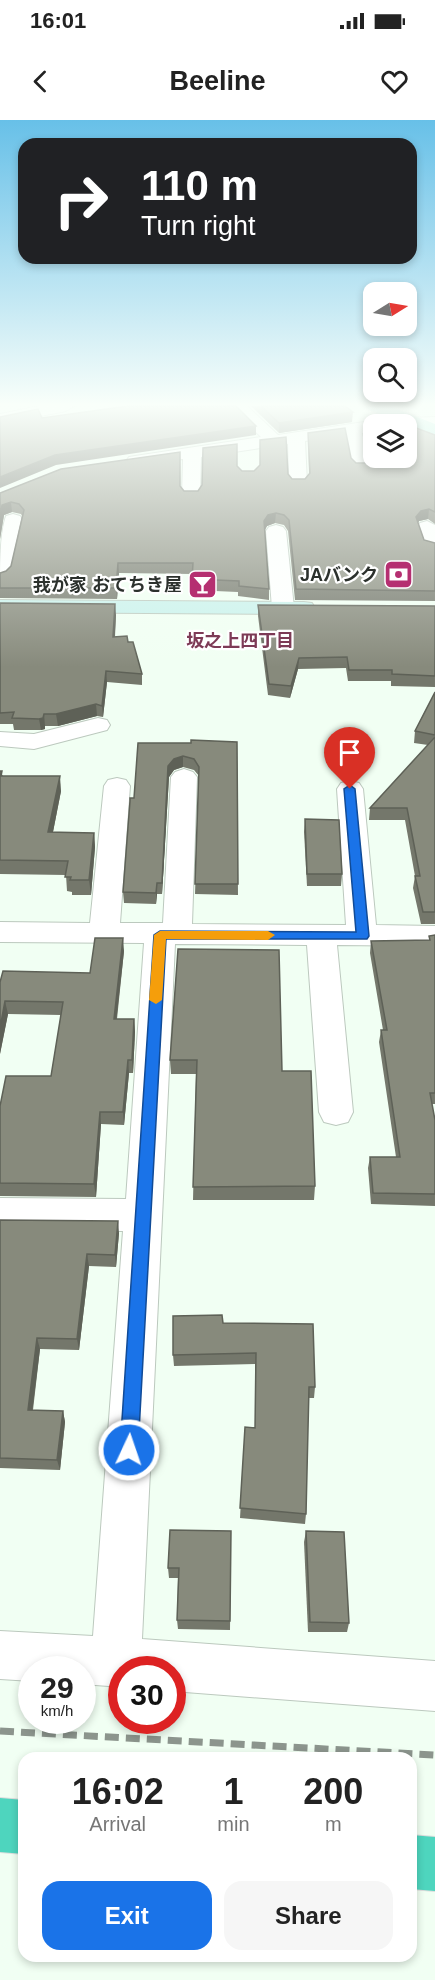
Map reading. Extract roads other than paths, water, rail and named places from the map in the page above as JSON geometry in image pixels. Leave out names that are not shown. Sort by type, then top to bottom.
[{"type":"highway","points":[[0,1825],[18,1826]]},
{"type":"highway","points":[[417,1862],[435,1864]]},
{"type":"street","points":[[0,576],[13,520]]},
{"type":"street","points":[[426,527],[432,546],[435,547]]},
{"type":"street","points":[[276,531],[283,608]]},
{"type":"street","points":[[0,606],[330,608]]},
{"type":"street","points":[[0,739],[34,742],[98,725]]},
{"type":"street","points":[[116,1656],[142,1215],[184,777]]},
{"type":"street","points":[[104,934],[117,786]]},
{"type":"street","points":[[350,789],[362,936]]},
{"type":"street","points":[[0,932],[435,936]]},
{"type":"street","points":[[321,936],[336,1112]]},
{"type":"street","points":[[0,1214],[142,1215]]},
{"type":"street","points":[[0,1655],[108,1662]]},
{"type":"street","points":[[186,1667],[435,1686]]},
{"type":"railway","points":[[0,1731],[381,1752]]},
{"type":"railway","points":[[417,1754],[435,1755]]},
{"type":"place","name":"JAバンク","points":[[399,575]]},
{"type":"place","name":"我が家 おてちき屋","points":[[203,585]]},
{"type":"district","name":"坂之上四丁目","points":[[240,641]]}]
